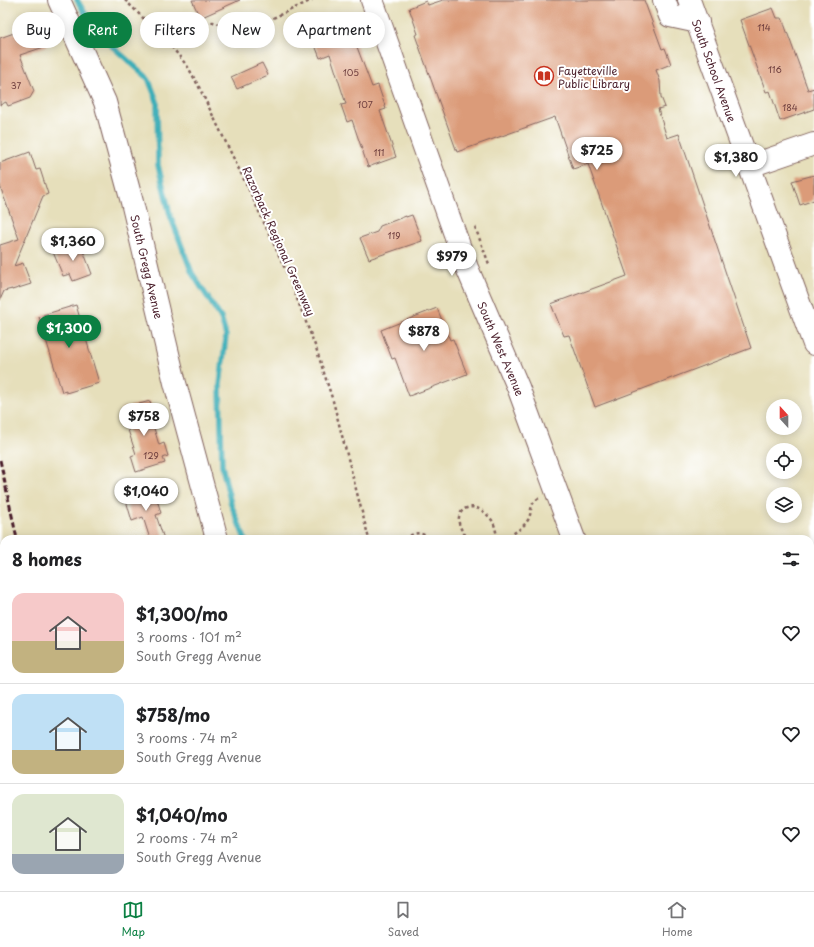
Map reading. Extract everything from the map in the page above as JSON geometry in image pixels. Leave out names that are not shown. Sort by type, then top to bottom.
[{"type":"street","name":"South Gregg Avenue","points":[[59,0],[105,102],[132,202],[175,383],[216,535]]},
{"type":"street","name":"South West Avenue","points":[[372,0],[466,268],[518,387],[573,535]]},
{"type":"street","points":[[664,0],[670,16],[698,22]]},
{"type":"street","name":"South School Avenue","points":[[689,0],[814,344]]},
{"type":"street","points":[[750,166],[814,144]]},
{"type":"path","name":"Razorback Regional Greenway","points":[[125,0],[140,15]]},
{"type":"path","points":[[209,22],[213,22],[240,31],[247,30],[312,0]]},
{"type":"path","name":"Razorback Regional Greenway","points":[[173,48],[188,67],[199,87],[287,272],[316,348],[333,401],[368,535]]},
{"type":"path","points":[[512,535],[528,520],[533,502],[542,497],[554,485]]},
{"type":"path","points":[[465,535],[461,528],[459,518],[462,510],[472,506],[483,511],[491,519],[497,535]]},
{"type":"path","points":[[412,535],[415,533],[424,535]]},
{"type":"building","points":[[192,0],[240,0],[209,14],[209,12],[197,12]]},
{"type":"building","points":[[443,0],[644,0],[662,49],[665,48],[671,64],[656,70],[660,81],[661,97],[665,107],[658,109],[667,138],[679,134],[751,348],[595,407],[569,335],[564,336],[551,304],[627,276],[588,164],[573,169],[555,117],[457,152],[415,35],[418,34],[409,8],[426,1],[428,5]]},
{"type":"building","points":[[773,8],[777,18],[782,18],[808,90],[814,88],[814,109],[780,121],[770,91],[766,92],[740,20]]},
{"type":"building","points":[[12,34],[12,48],[41,48],[20,55],[34,91],[30,98],[8,106],[6,102],[0,105],[0,38]]},
{"type":"building","points":[[316,48],[357,48],[372,87],[378,85],[386,109],[380,111],[396,157],[368,167],[352,120],[347,122],[341,105],[346,104],[330,54],[320,58]]},
{"type":"building","points":[[262,63],[268,75],[237,89],[231,77]]},
{"type":"building","points":[[30,152],[36,170],[40,169],[48,194],[43,196],[14,266],[23,263],[31,284],[4,291],[0,300],[0,245],[19,239],[0,186],[0,163]]},
{"type":"building","points":[[814,175],[814,200],[800,205],[792,181]]},
{"type":"building","points":[[412,215],[422,241],[369,259],[360,238],[377,232],[380,226]]},
{"type":"building","points":[[75,244],[76,247],[81,245],[92,274],[73,281],[70,274],[63,276],[53,252]]},
{"type":"building","points":[[76,305],[99,383],[66,393],[66,391],[62,392],[39,317]]},
{"type":"building","points":[[437,308],[450,340],[453,339],[467,374],[409,396],[395,358],[392,359],[381,330]]},
{"type":"building","points":[[150,401],[154,417],[151,418],[159,445],[164,443],[168,456],[163,458],[165,463],[136,472],[131,456],[136,454],[121,409]]},
{"type":"building","points":[[148,490],[151,498],[156,496],[161,513],[156,515],[163,535],[149,535],[143,517],[132,521],[125,497]]},
{"type":"waterway","points":[[77,0],[97,33],[148,78],[157,101],[158,165],[170,215],[192,273],[221,318],[226,336],[220,385],[222,466],[231,504],[243,535]]},
{"type":"railway","points":[[0,460],[16,535]]},
{"type":"place","name":"Fayetteville Public Library","points":[[544,76]]}]
